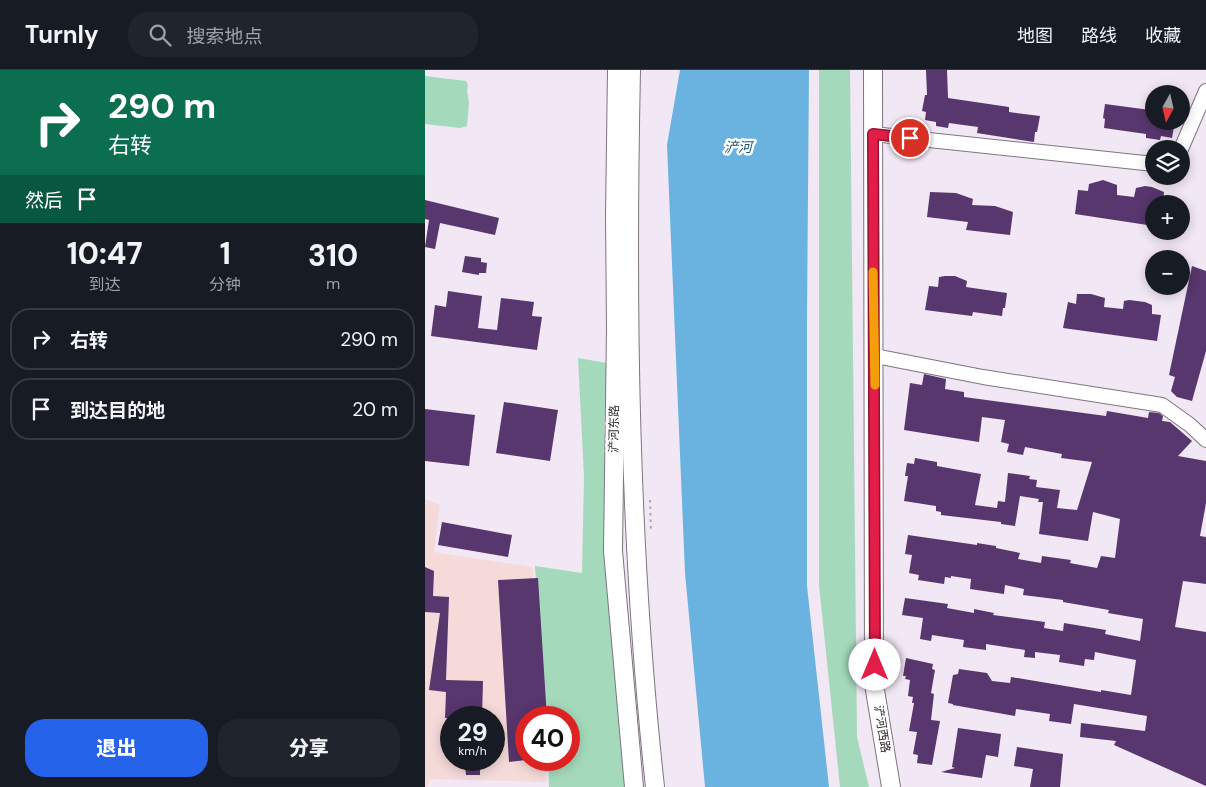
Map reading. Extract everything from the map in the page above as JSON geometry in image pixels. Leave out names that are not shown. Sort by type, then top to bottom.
[{"type":"street","name":"浐河东路","points":[[617,70],[613,551],[634,787]]},
{"type":"street","name":"浐河东路","points":[[631,70],[628,252],[629,346],[637,545],[655,787]]},
{"type":"street","name":"浐河西路","points":[[873,70],[875,356],[874,684],[891,787]]},
{"type":"street","points":[[1185,140],[1206,90]]},
{"type":"street","points":[[873,134],[1145,163]]},
{"type":"street","points":[[875,356],[983,377],[1161,404],[1190,425],[1206,440]]},
{"type":"path","points":[[650,500],[652,539]]},
{"type":"shaded area","points":[[425,499],[440,505],[434,552],[532,567],[541,706],[515,706],[515,771],[546,771],[546,782],[430,779],[428,787],[425,787]]},
{"type":"green space","points":[[819,70],[850,70],[857,737],[869,787],[840,787],[819,585]]},
{"type":"green space","points":[[425,76],[466,81],[469,102],[467,126],[460,128],[425,124]]},
{"type":"green space","points":[[578,358],[607,363],[604,431],[608,541],[626,787],[549,787],[548,771],[580,771],[580,706],[544,706],[535,566],[582,573],[584,477]]},
{"type":"water","name":"浐河","points":[[680,70],[809,70],[807,586],[829,787],[705,787],[685,573],[667,145]]},
{"type":"building","points":[[926,70],[947,70],[948,98],[1009,107],[1009,112],[1040,116],[1034,142],[977,133],[978,127],[949,123],[948,128],[936,126],[936,122],[925,120],[926,112],[922,111],[925,95],[927,95]]},
{"type":"building","points":[[1105,104],[1145,109],[1145,130],[1173,130],[1172,138],[1161,136],[1160,140],[1146,138],[1146,134],[1104,128],[1105,119],[1103,118]]},
{"type":"building","points":[[1103,180],[1117,185],[1117,195],[1134,197],[1136,188],[1145,186],[1164,192],[1164,195],[1145,195],[1145,225],[1075,214],[1078,190],[1088,191],[1089,184]]},
{"type":"building","points":[[930,192],[956,193],[973,199],[972,205],[995,206],[1013,212],[1010,235],[966,230],[968,222],[927,217]]},
{"type":"building","points":[[425,200],[499,218],[495,235],[440,223],[435,249],[425,247],[429,220],[425,219]]},
{"type":"building","points":[[465,256],[481,258],[481,262],[487,263],[486,273],[479,273],[479,275],[462,272]]},
{"type":"building","points":[[1192,266],[1206,271],[1206,351],[1192,401],[1177,397],[1171,391],[1175,377],[1169,375],[1186,295],[1190,295]]},
{"type":"building","points":[[955,276],[967,281],[966,287],[1007,293],[1002,316],[973,312],[972,316],[925,310],[929,286],[938,287],[939,277]]},
{"type":"building","points":[[448,291],[482,296],[478,328],[497,330],[501,298],[534,302],[532,316],[542,317],[537,350],[431,336],[435,305],[446,307]]},
{"type":"building","points":[[1077,294],[1091,294],[1105,298],[1104,307],[1123,309],[1124,301],[1129,300],[1152,305],[1152,314],[1161,315],[1157,341],[1063,328],[1068,302],[1076,304]]},
{"type":"building","points":[[924,374],[946,379],[945,389],[964,392],[964,397],[1106,416],[1107,411],[1148,418],[1149,412],[1159,413],[1163,416],[1162,421],[1170,422],[1192,441],[1178,456],[1206,461],[1206,503],[1200,536],[1206,537],[1206,584],[1183,581],[1175,627],[1206,632],[1206,786],[1114,745],[1116,741],[1080,737],[1081,723],[1145,731],[1147,716],[1074,704],[1071,724],[1049,721],[1050,714],[1016,709],[1015,716],[948,703],[953,675],[958,674],[959,669],[987,673],[992,681],[1010,683],[1011,677],[1131,695],[1136,660],[1095,652],[1094,660],[1085,659],[1084,666],[1059,662],[1060,655],[1035,652],[1035,658],[1024,657],[1025,650],[986,644],[986,650],[963,647],[964,640],[932,635],[931,641],[920,639],[923,618],[902,615],[905,598],[948,604],[947,608],[974,613],[974,609],[994,613],[993,615],[1045,622],[1044,628],[1063,631],[1064,623],[1106,630],[1105,634],[1140,641],[1143,619],[1108,613],[1109,610],[1063,602],[1063,600],[1023,595],[1024,589],[1005,585],[1004,594],[970,589],[971,579],[945,577],[944,584],[918,580],[919,575],[909,573],[912,555],[905,554],[908,535],[996,546],[996,548],[1020,553],[1018,559],[1041,563],[1042,556],[1071,560],[1070,563],[1097,568],[1101,556],[1115,558],[1120,519],[1093,512],[1088,541],[1039,534],[1043,502],[1038,502],[1039,499],[1020,496],[1015,526],[1001,524],[1001,522],[941,515],[941,512],[936,511],[936,506],[904,501],[908,476],[905,476],[907,463],[914,464],[915,458],[937,462],[937,466],[981,474],[975,505],[997,508],[998,501],[1005,502],[1008,473],[1030,476],[1029,479],[1037,480],[1036,487],[1060,490],[1057,508],[1077,510],[1092,462],[1061,458],[1062,454],[1025,447],[1023,455],[1007,452],[1009,444],[1001,442],[1005,420],[982,417],[979,442],[904,430],[910,383],[922,385]]},
{"type":"building","points":[[504,402],[558,410],[550,461],[496,453]]},
{"type":"building","points":[[425,409],[475,415],[469,466],[425,461]]},
{"type":"building","points":[[442,522],[512,535],[508,557],[438,545]]},
{"type":"building","points":[[425,567],[434,571],[433,596],[449,597],[446,680],[483,681],[482,706],[445,706],[446,692],[429,690],[440,613],[425,612]]},
{"type":"building","points":[[538,578],[546,706],[515,706],[515,761],[509,762],[498,580]]},
{"type":"building","points":[[906,658],[933,664],[932,669],[935,670],[931,693],[934,694],[931,720],[940,721],[932,765],[917,763],[918,755],[913,754],[917,732],[909,731],[914,703],[912,703],[913,697],[908,696],[910,680],[905,679],[906,676],[903,676]]},
{"type":"building","points":[[958,728],[1001,734],[998,757],[986,755],[982,778],[941,772],[955,768],[952,767]]},
{"type":"building","points":[[1017,747],[1063,754],[1060,787],[1030,787],[1033,769],[1014,766]]},
{"type":"building","points":[[466,771],[480,771],[480,775],[466,775]]},
{"type":"slow traffic","points":[[873,272],[875,385]]},
{"type":"route","points":[[875,665],[873,134],[910,138]]}]
